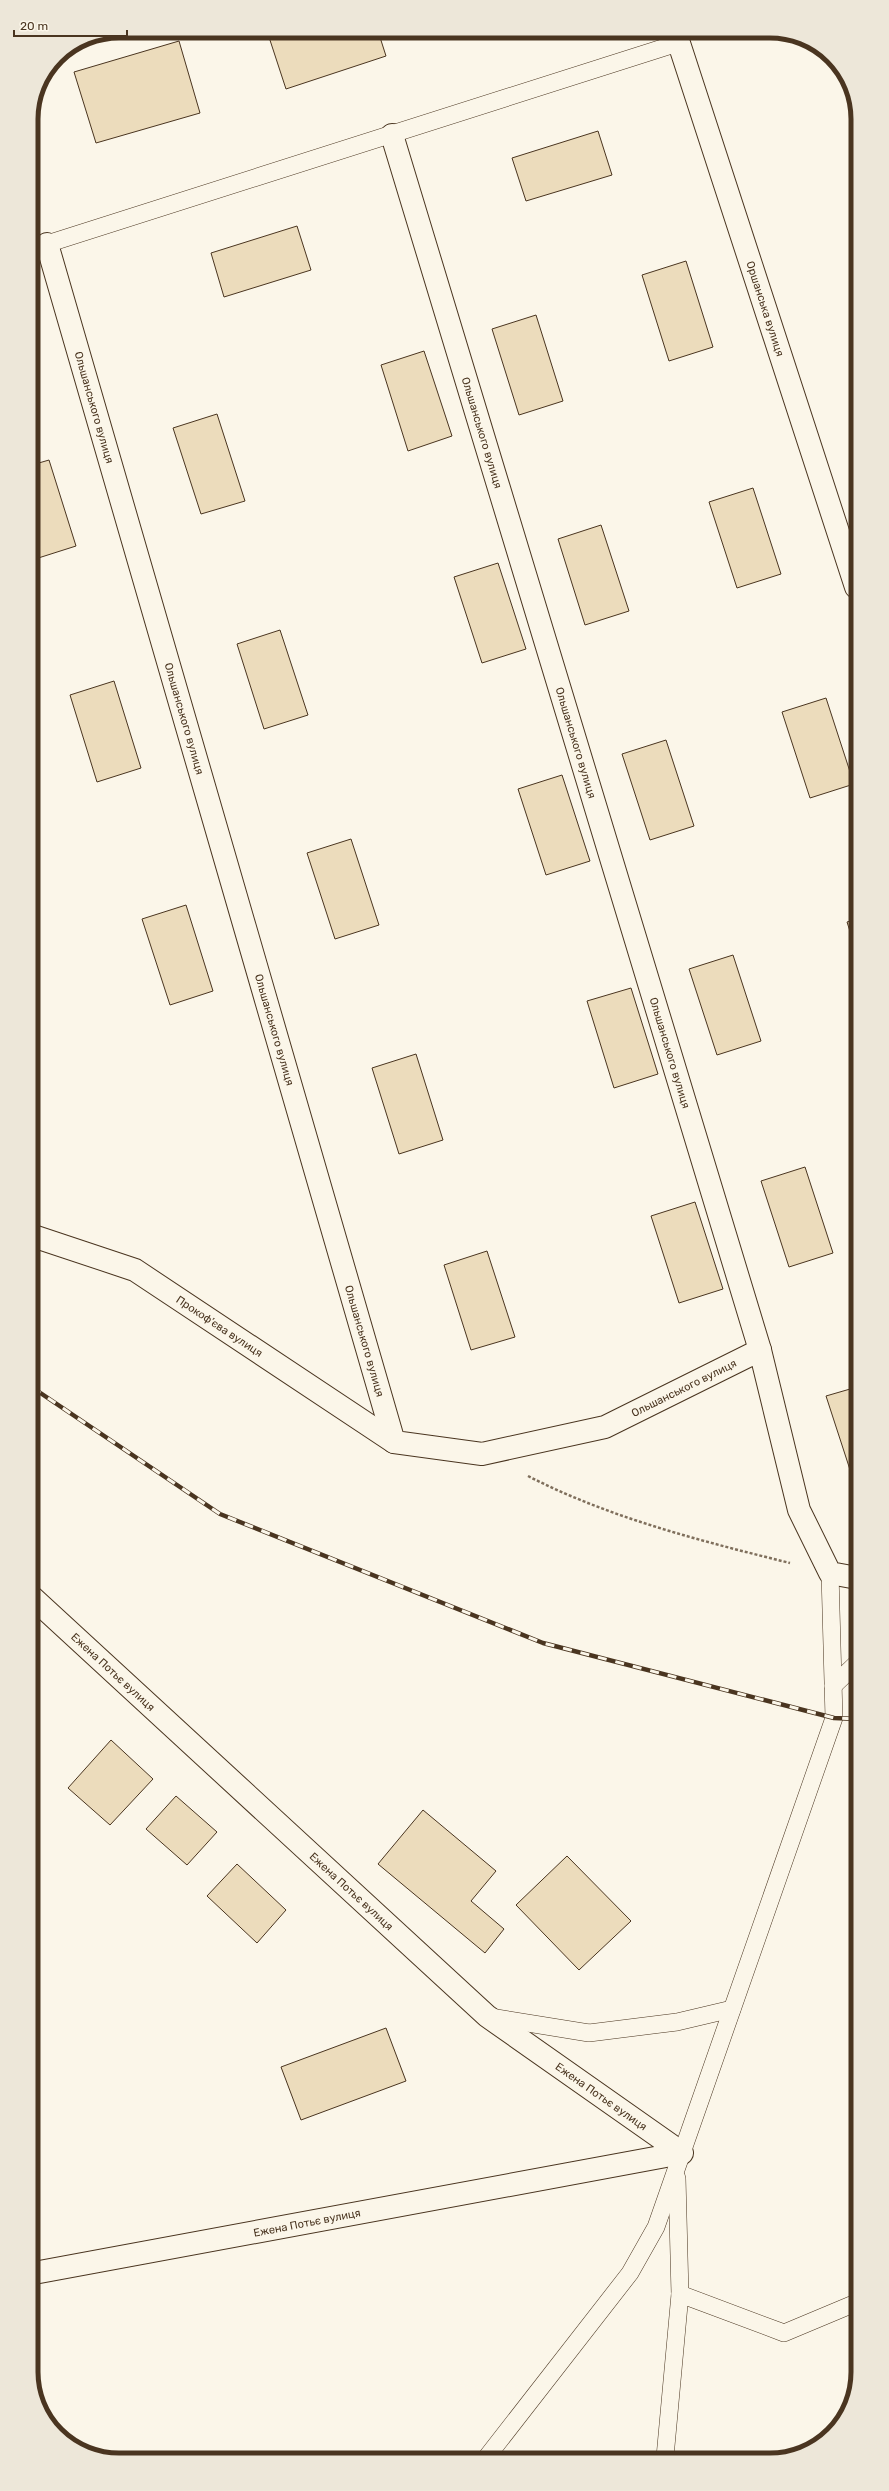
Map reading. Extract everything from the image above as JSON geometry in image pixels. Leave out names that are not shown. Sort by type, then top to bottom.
[{"type":"street","name":"Оршанська вулиця","points":[[676,38],[851,567]]},
{"type":"street","name":"Ольшанського вулиця","points":[[392,135],[760,1350],[799,1510],[830,1573]]},
{"type":"street","name":"Ольшанського вулиця","points":[[39,247],[394,1442],[482,1454],[605,1427],[760,1350]]},
{"type":"street","name":"Прокоф’єва вулиця","points":[[38,1238],[135,1270],[394,1442]]},
{"type":"street","points":[[830,1573],[851,1577]]},
{"type":"street","name":"Ежена Потьє вулиця","points":[[38,1603],[488,2016],[680,2160]]},
{"type":"street","name":"Ежена Потьє вулиця","points":[[38,2272],[680,2160]]},
{"type":"lane","points":[[39,247],[392,135],[673,38]]},
{"type":"lane","points":[[490,2453],[630,2273],[656,2227],[834,1718],[830,1573]]},
{"type":"lane","points":[[833,1686],[851,1669]]},
{"type":"lane","points":[[488,2016],[589,2033],[677,2022],[732,2009]]},
{"type":"lane","points":[[665,2453],[680,2294],[680,2160]]},
{"type":"lane","points":[[680,2294],[784,2333],[851,2305]]},
{"type":"path","points":[[482,1454],[563,1494],[703,1542],[830,1573]]},
{"type":"building","points":[[269,38],[380,38],[386,56],[286,89]]},
{"type":"building","points":[[179,41],[200,113],[96,143],[74,72]]},
{"type":"building","points":[[598,131],[612,175],[526,201],[512,158]]},
{"type":"building","points":[[297,226],[311,270],[224,297],[211,253]]},
{"type":"building","points":[[686,261],[713,347],[669,361],[642,275]]},
{"type":"building","points":[[536,315],[563,401],[519,415],[492,329]]},
{"type":"building","points":[[424,351],[452,436],[408,451],[381,365]]},
{"type":"building","points":[[217,414],[245,501],[201,514],[173,428]]},
{"type":"building","points":[[49,460],[76,546],[38,558],[38,463]]},
{"type":"building","points":[[753,488],[781,574],[737,588],[709,502]]},
{"type":"building","points":[[601,525],[629,611],[585,625],[558,539]]},
{"type":"building","points":[[498,563],[526,649],[482,663],[454,577]]},
{"type":"building","points":[[280,630],[308,715],[264,729],[237,644]]},
{"type":"building","points":[[114,681],[141,768],[97,782],[70,695]]},
{"type":"building","points":[[826,698],[851,775],[851,785],[810,798],[782,712]]},
{"type":"building","points":[[666,740],[694,826],[650,840],[622,754]]},
{"type":"building","points":[[562,775],[590,861],[546,875],[518,789]]},
{"type":"building","points":[[351,839],[379,925],[335,939],[307,853]]},
{"type":"building","points":[[186,905],[213,991],[170,1005],[142,919]]},
{"type":"building","points":[[851,921],[851,934],[847,922]]},
{"type":"building","points":[[733,955],[761,1041],[717,1055],[689,969]]},
{"type":"building","points":[[631,988],[658,1074],[614,1088],[587,1001]]},
{"type":"building","points":[[416,1054],[443,1140],[399,1154],[372,1068]]},
{"type":"building","points":[[805,1167],[833,1253],[789,1267],[761,1181]]},
{"type":"building","points":[[695,1202],[723,1289],[679,1303],[651,1216]]},
{"type":"building","points":[[487,1251],[515,1337],[471,1350],[444,1265]]},
{"type":"building","points":[[851,1389],[851,1473],[826,1396]]},
{"type":"building","points":[[111,1740],[153,1779],[110,1825],[68,1788]]},
{"type":"building","points":[[176,1796],[217,1832],[187,1865],[146,1829]]},
{"type":"building","points":[[423,1810],[496,1871],[471,1901],[504,1929],[485,1953],[378,1864]]},
{"type":"building","points":[[567,1856],[631,1921],[579,1970],[516,1905]]},
{"type":"building","points":[[237,1864],[286,1910],[257,1943],[207,1896]]},
{"type":"building","points":[[386,2028],[406,2081],[301,2120],[281,2067]]},
{"type":"railway","points":[[38,1391],[220,1514],[543,1643],[834,1718],[851,1719]]}]
